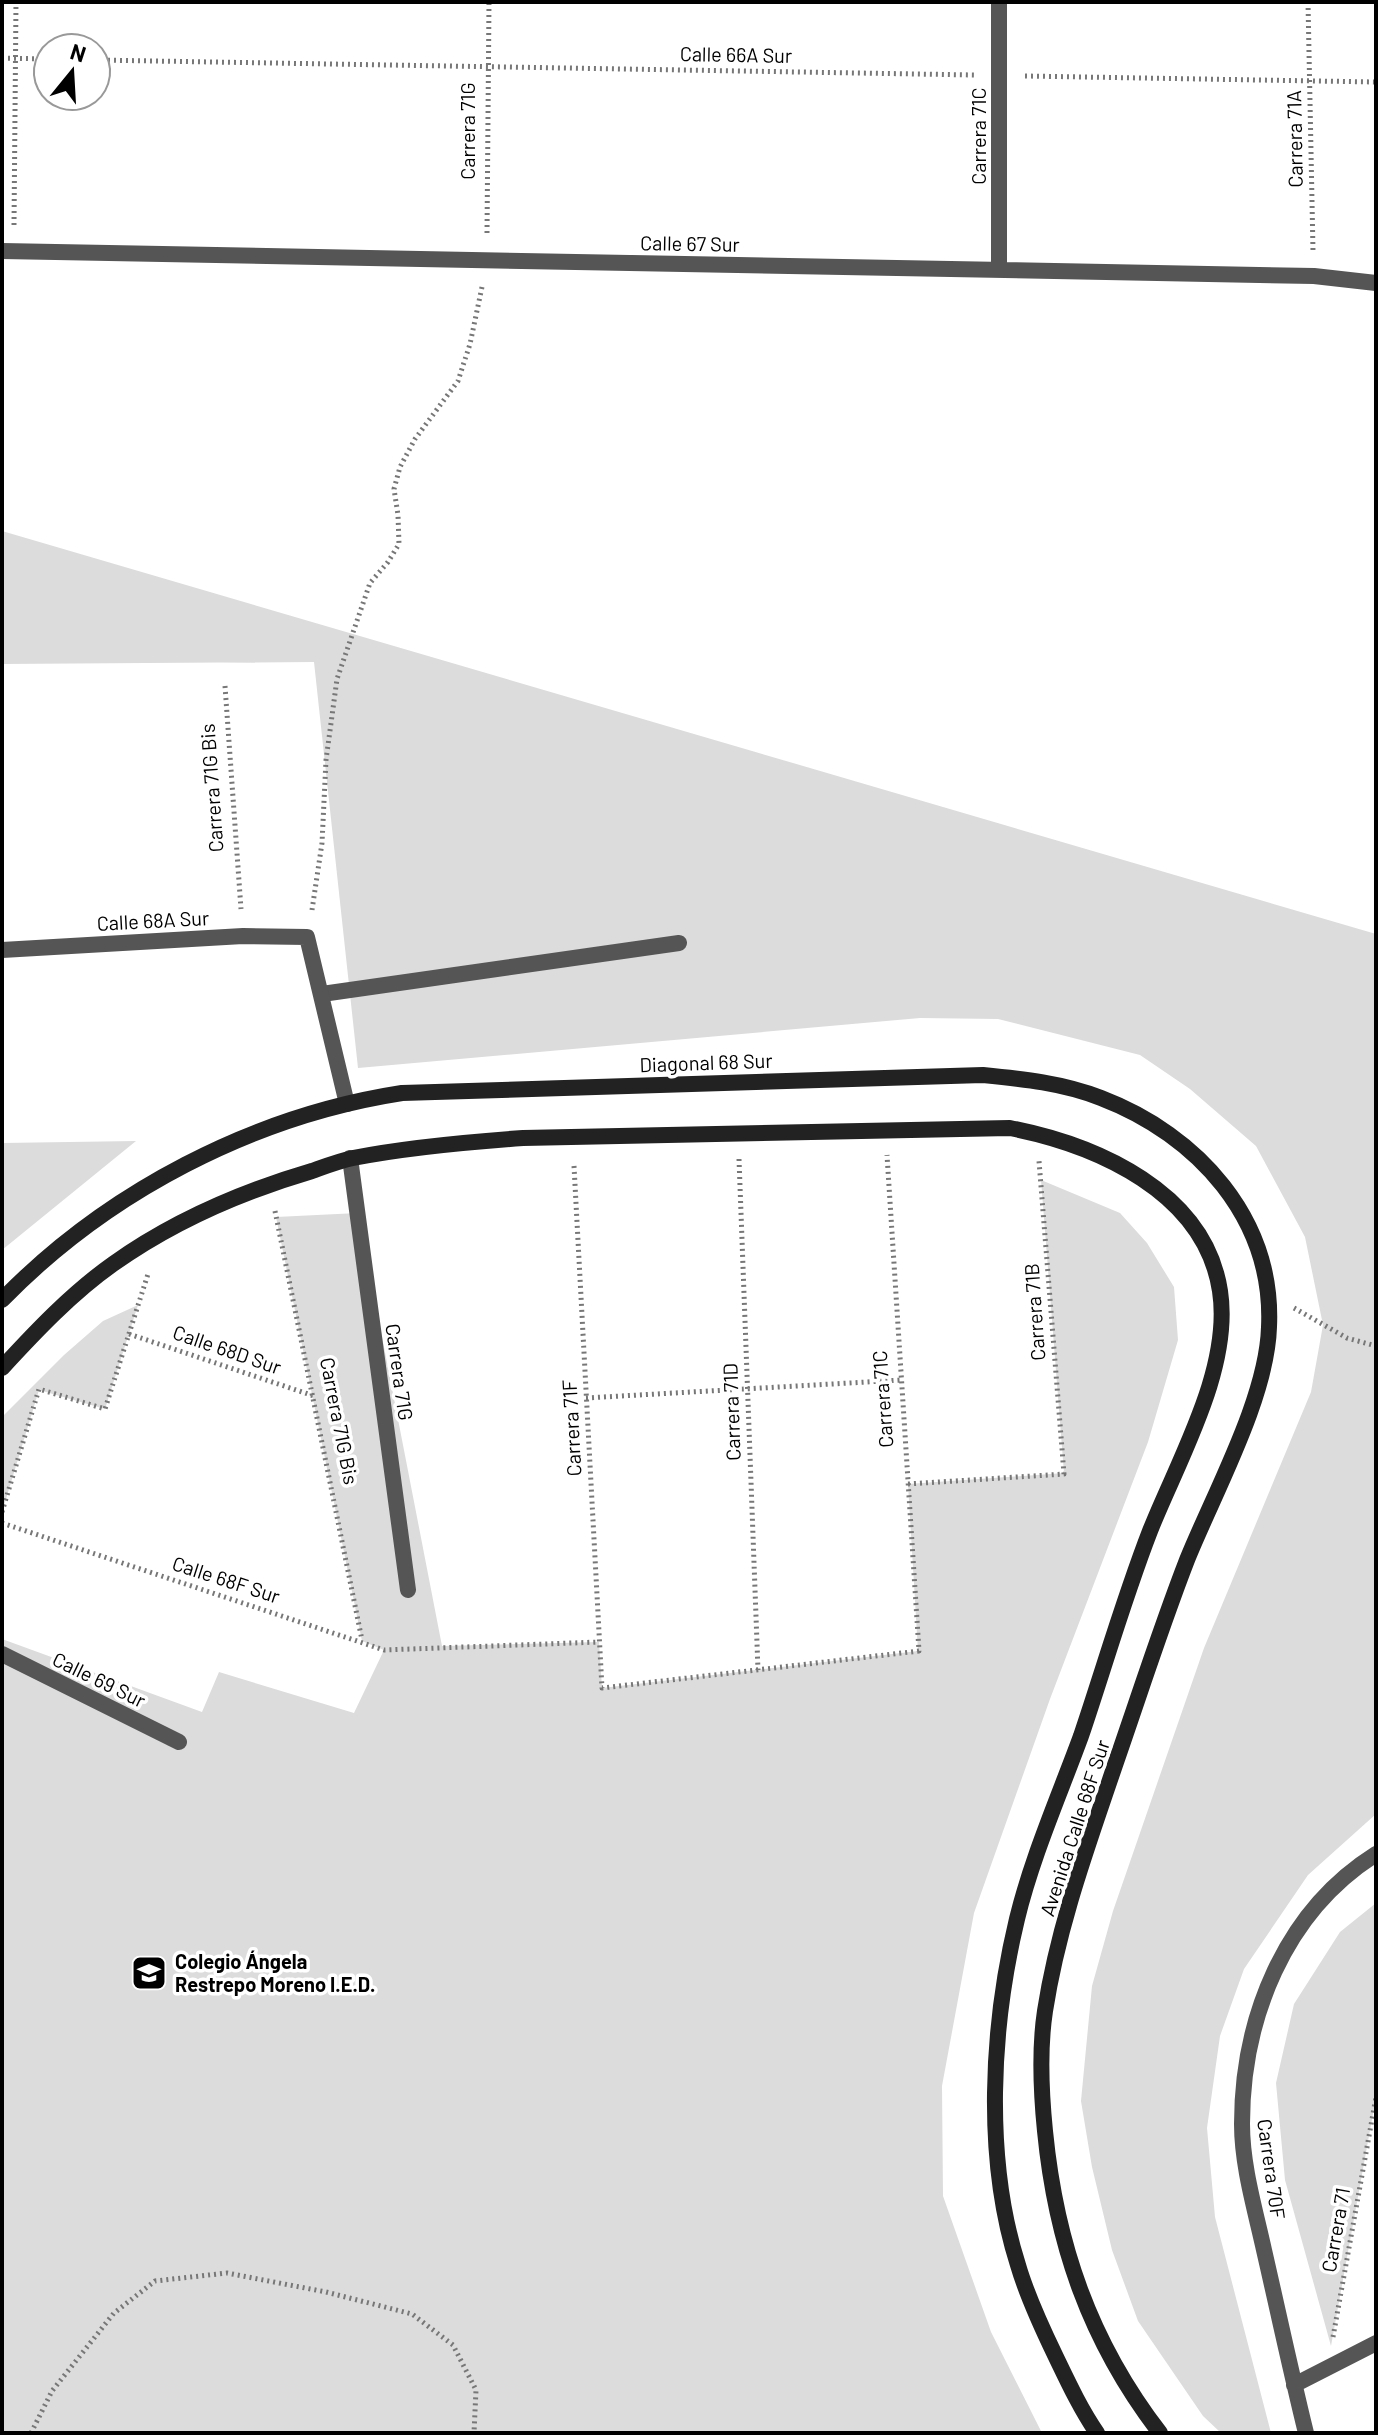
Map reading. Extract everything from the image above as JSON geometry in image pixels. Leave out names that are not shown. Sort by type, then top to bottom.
[{"type":"street","name":"Carrera 71C","points":[[999,2],[999,270]]},
{"type":"street","name":"Calle 67 Sur","points":[[8,251],[1314,276],[1376,283]]},
{"type":"street","name":"Calle 68A Sur","points":[[2,950],[243,936],[307,937]]},
{"type":"street","points":[[307,937],[347,1104]]},
{"type":"street","points":[[322,994],[679,943]]},
{"type":"street","name":"Diagonal 68 Sur","points":[[2,1300],[57,1249],[122,1200],[233,1143],[347,1104],[402,1093],[446,1090],[983,1075],[1040,1080],[1101,1098],[1152,1123],[1197,1157],[1234,1198],[1253,1234]]},
{"type":"street","name":"Avenida Calle 68F Sur","points":[[350,1158],[466,1142],[523,1138],[1010,1128],[1059,1138],[1117,1165],[1161,1191],[1189,1218],[1211,1258],[1220,1290],[1219,1342],[1211,1380],[1149,1535],[1026,1891],[1018,1918],[998,2045],[995,2104],[998,2164],[1017,2265],[1053,2351],[1080,2407],[1097,2433]]},
{"type":"street","points":[[2,1368],[97,1276],[159,1236],[269,1184],[350,1158]]},
{"type":"street","name":"Carrera 71G","points":[[350,1158],[408,1590]]},
{"type":"street","name":"Avenida Calle 68F Sur","points":[[1160,2433],[1108,2352],[1085,2306],[1067,2258],[1048,2163],[1042,2102],[1044,2015],[1057,1948],[1093,1829],[1186,1562],[1243,1426],[1263,1369],[1269,1329],[1268,1293],[1264,1263],[1253,1234]]},
{"type":"street","name":"Calle 69 Sur","points":[[2,1654],[179,1742]]},
{"type":"street","name":"Carrera 70F","points":[[1306,2433],[1251,2193],[1242,2127],[1245,2065],[1258,2009],[1282,1958],[1314,1906],[1376,1854]]},
{"type":"street","points":[[1294,2385],[1376,2343]]},
{"type":"path","points":[[8,251],[16,2]]},
{"type":"path","name":"Carrera 71G","points":[[307,937],[322,843],[326,760],[337,679],[370,583],[399,544],[394,489],[400,467],[415,439],[458,381],[477,315],[487,260],[489,2]]},
{"type":"path","name":"Carrera 71A","points":[[1308,2],[1314,276]]},
{"type":"path","points":[[2,58],[32,59]]},
{"type":"path","name":"Calle 66A Sur","points":[[112,60],[1376,82]]},
{"type":"path","name":"Carrera 71G Bis","points":[[225,686],[243,936]]},
{"type":"path","name":"Carrera 71C","points":[[758,1670],[919,1651],[886,1144]]},
{"type":"path","name":"Carrera 71D","points":[[738,1153],[758,1670]]},
{"type":"path","name":"Carrera 71B","points":[[908,1484],[1064,1474],[1039,1158]]},
{"type":"path","name":"Carrera 71F","points":[[574,1166],[602,1688],[758,1670]]},
{"type":"path","name":"Carrera 71G Bis","points":[[274,1209],[362,1641]]},
{"type":"path","points":[[2,1512],[39,1389],[105,1409],[150,1267]]},
{"type":"path","points":[[1268,1293],[1347,1338],[1376,1346]]},
{"type":"path","name":"Calle 68D Sur","points":[[129,1334],[314,1396]]},
{"type":"path","points":[[586,1398],[902,1380]]},
{"type":"path","name":"Calle 68F Sur","points":[[2,1523],[384,1650],[599,1642]]},
{"type":"path","name":"Carrera 71","points":[[1327,2368],[1376,2097]]},
{"type":"path","points":[[31,2433],[52,2391],[114,2313],[155,2281],[227,2273],[326,2292],[412,2314],[453,2345],[476,2390],[474,2433]]},
{"type":"shaded area","points":[[2,531],[1376,934],[1376,1814],[1308,1875],[1244,1969],[1220,2036],[1207,2128],[1215,2217],[1271,2433],[1221,2433],[1203,2416],[1138,2321],[1112,2250],[1092,2167],[1081,2101],[1092,1986],[1113,1911],[1204,1648],[1311,1392],[1323,1325],[1305,1237],[1256,1146],[1190,1089],[1140,1055],[998,1019],[920,1018],[358,1068],[314,662],[2,664]]},
{"type":"shaded area","points":[[136,1141],[2,1250],[2,1143]]},
{"type":"shaded area","points":[[1041,1180],[1120,1213],[1147,1243],[1174,1287],[1178,1340],[1148,1442],[1050,1699],[974,1913],[942,2086],[943,2196],[991,2332],[1042,2433],[2,2433],[2,1639],[202,1712],[219,1672],[354,1713],[384,1650],[362,1641],[276,1217],[358,1213],[442,1646],[599,1642],[602,1688],[918,1651],[908,1484],[1064,1473]]},
{"type":"shaded area","points":[[138,1305],[105,1409],[39,1390],[2,1512],[2,1417],[103,1321]]},
{"type":"shaded area","points":[[1376,1903],[1376,2097],[1331,2346],[1285,2180],[1276,2083],[1294,2004],[1340,1932]]},
{"type":"place","name":"Colegio Ángela Restrepo Moreno I.E.D.","points":[[149,1973]]}]
